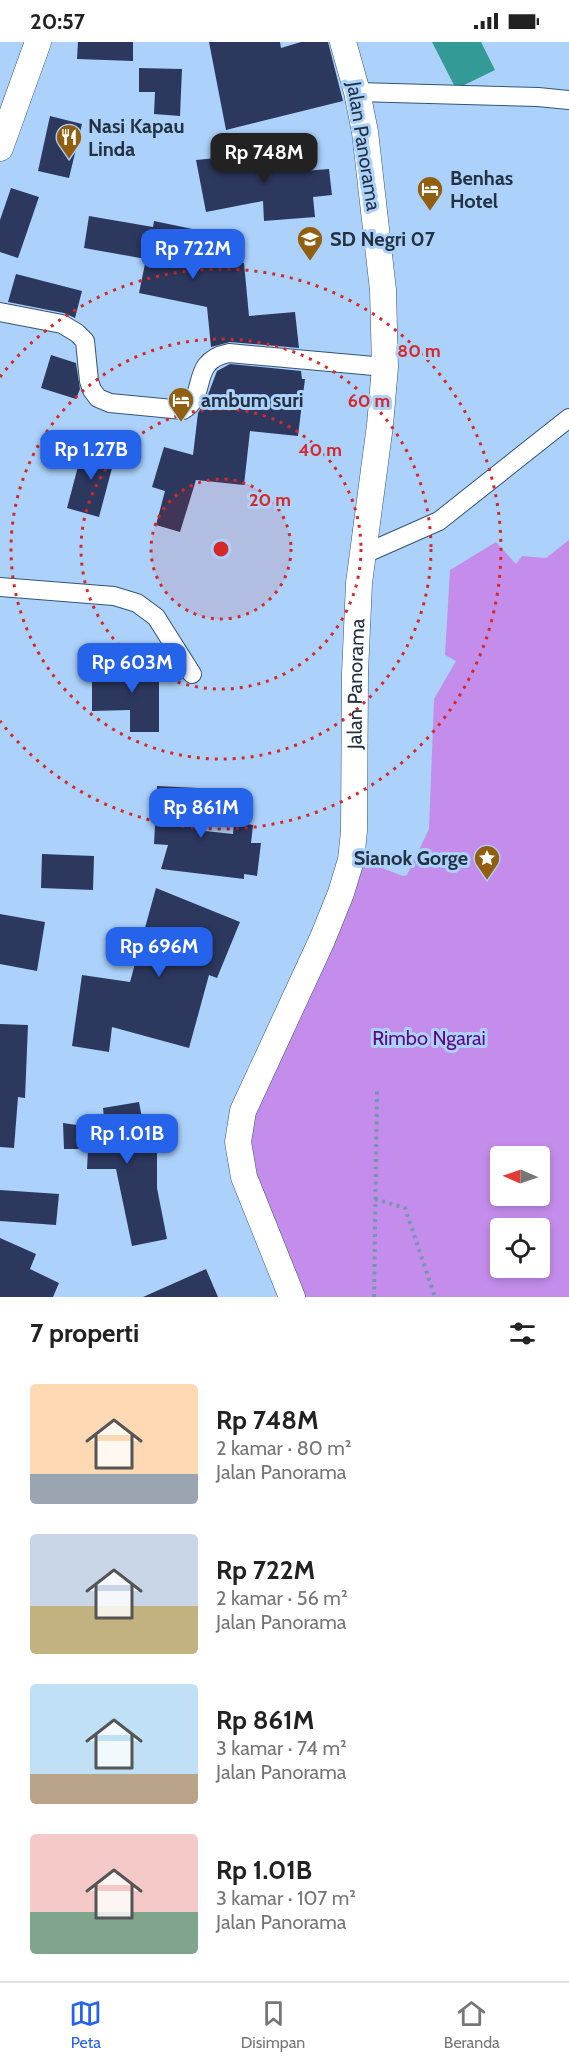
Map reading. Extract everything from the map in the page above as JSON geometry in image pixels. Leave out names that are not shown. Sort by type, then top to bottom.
[{"type":"main road","points":[[0,148],[39,42]]},
{"type":"main road","name":"Jalan Panorama","points":[[292,1297],[244,1177],[238,1142],[243,1111],[322,940],[341,893],[351,860],[354,831],[355,673],[362,555],[380,425],[385,367],[383,290],[365,132],[343,42]]},
{"type":"street","points":[[357,92],[538,97],[569,100]]},
{"type":"street","points":[[0,312],[62,324],[77,333],[85,341],[92,390],[98,398],[110,403],[183,410],[193,402],[206,363],[218,355],[229,353],[385,367]]},
{"type":"street","points":[[362,555],[439,521],[569,417]]},
{"type":"street","points":[[0,587],[114,597],[137,603],[156,617],[192,674]]},
{"type":"path","points":[[374,1297],[377,1091]]},
{"type":"path","points":[[375,1199],[405,1208],[435,1297]]},
{"type":"green space","name":"Rimbo Ngarai","points":[[569,540],[569,1297],[303,1297],[237,1150],[354,857],[403,876],[407,875],[429,829],[434,699],[456,661],[445,655],[450,570],[496,542],[516,564],[522,556],[546,558]]},
{"type":"shaded area","points":[[432,42],[481,42],[495,70],[456,89]]},
{"type":"building","points":[[78,42],[133,42],[133,61],[77,59]]},
{"type":"building","points":[[209,42],[280,42],[281,48],[301,42],[328,42],[343,101],[226,130]]},
{"type":"building","points":[[139,68],[182,69],[180,116],[154,114],[155,92],[139,92]]},
{"type":"building","points":[[50,116],[82,124],[69,178],[38,171]]},
{"type":"building","points":[[302,150],[304,171],[329,169],[332,195],[313,197],[315,217],[264,221],[263,201],[206,212],[196,160]]},
{"type":"building","points":[[11,188],[39,197],[18,258],[0,252],[0,220]]},
{"type":"building","points":[[89,216],[153,227],[154,221],[202,231],[194,272],[223,256],[244,263],[249,316],[295,312],[299,348],[230,342],[211,347],[207,307],[139,293],[146,259],[84,248]]},
{"type":"building","points":[[16,274],[82,291],[75,318],[64,313],[8,302]]},
{"type":"building","points":[[51,355],[76,363],[80,389],[76,399],[41,388]]},
{"type":"building","points":[[230,364],[301,371],[302,379],[305,379],[298,436],[250,431],[244,485],[196,480],[180,532],[156,525],[165,491],[152,487],[164,447],[193,455],[198,413],[206,400],[217,371]]},
{"type":"building","points":[[84,444],[116,453],[99,517],[67,508]]},
{"type":"building","points":[[124,659],[159,659],[159,732],[130,732],[130,710],[92,711],[92,678],[124,678]]},
{"type":"building","points":[[157,786],[198,788],[196,830],[233,834],[234,822],[253,825],[251,843],[261,843],[257,876],[244,874],[244,879],[161,869],[168,845],[154,844]]},
{"type":"building","points":[[42,854],[94,856],[93,890],[41,888]]},
{"type":"building","points":[[156,888],[240,922],[217,978],[209,975],[189,1048],[112,1027],[109,1052],[72,1046],[82,975],[130,982]]},
{"type":"building","points":[[0,914],[45,922],[37,971],[0,964]]},
{"type":"building","points":[[0,1024],[28,1025],[25,1098],[18,1097],[14,1148],[0,1147]]},
{"type":"building","points":[[139,1102],[142,1118],[157,1119],[157,1188],[167,1239],[132,1246],[116,1169],[87,1169],[88,1149],[64,1149],[63,1123],[105,1129],[103,1108]]},
{"type":"building","points":[[0,1190],[59,1194],[56,1225],[0,1221]]},
{"type":"building","points":[[0,1238],[36,1254],[30,1269],[59,1283],[53,1297],[0,1297]]},
{"type":"building","points":[[206,1269],[218,1297],[143,1297]]},
{"type":"place","name":"Nasi Kapau Linda","points":[[69,160]]},
{"type":"place","name":"Benhas Hotel","points":[[430,212]]},
{"type":"place","name":"SD Negri 07","points":[[310,262]]},
{"type":"place","name":"ambum suri","points":[[181,423]]},
{"type":"place","name":"Sianok Gorge","points":[[487,881]]}]
